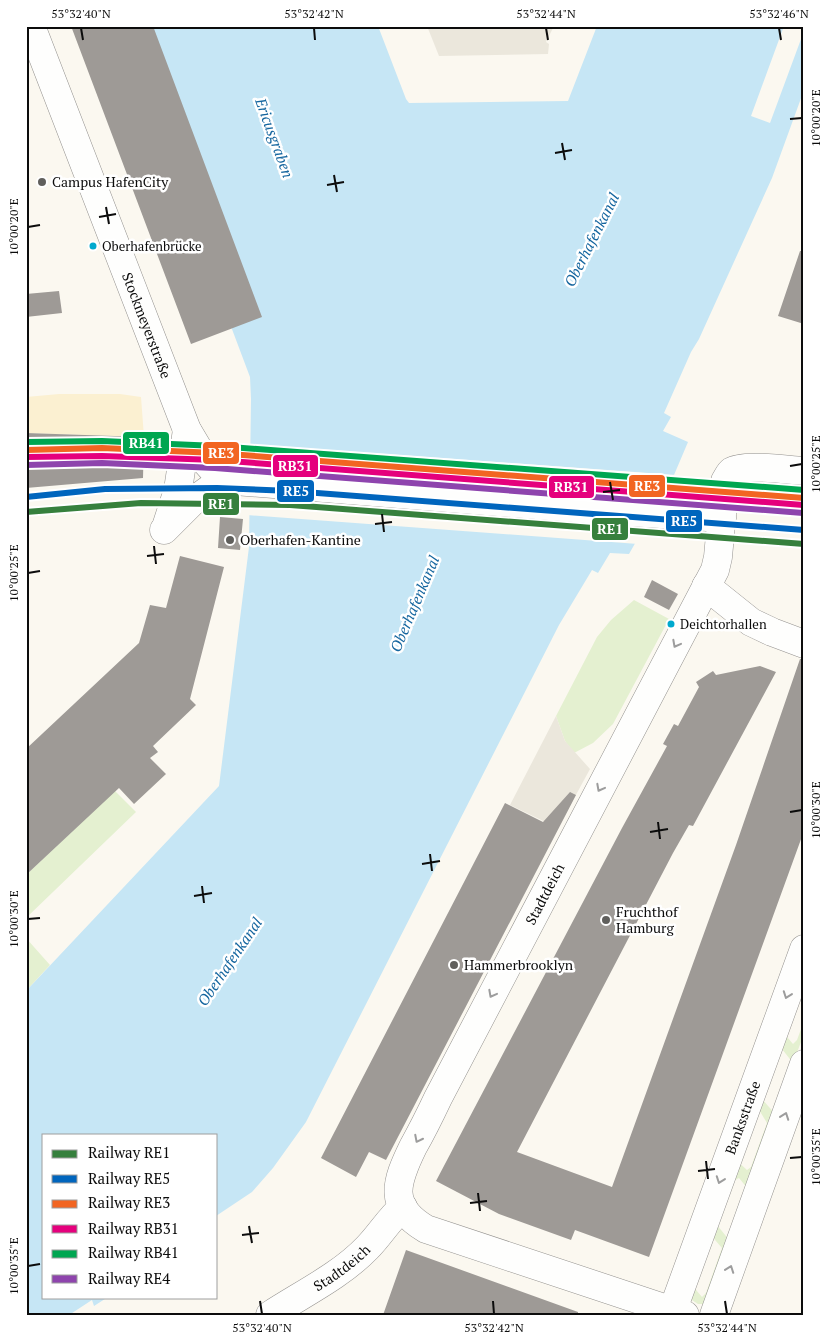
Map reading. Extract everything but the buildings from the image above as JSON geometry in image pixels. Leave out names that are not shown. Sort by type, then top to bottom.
[{"type":"street","name":"Stockmeyerstraße","points":[[32,26],[187,430],[206,462],[222,480],[193,501],[164,530],[178,490],[187,430]]},
{"type":"street","name":"Stadtdeich","points":[[270,1315],[346,1266],[367,1248],[392,1216],[403,1207],[398,1194],[398,1184],[406,1162],[715,570],[718,557],[725,481],[731,472],[740,468],[774,468],[804,471]]},
{"type":"street","points":[[222,480],[722,518]]},
{"type":"street","points":[[706,586],[751,622],[804,644]]},
{"type":"street","name":"Banksstraße","points":[[676,1314],[804,949]]},
{"type":"street","points":[[714,1315],[804,1064]]},
{"type":"street","points":[[403,1207],[411,1220],[426,1229],[676,1314]]},
{"type":"green space","points":[[634,600],[669,619],[613,724],[593,743],[574,753],[565,741],[556,716],[597,637],[611,620]]},
{"type":"green space","points":[[115,791],[136,812],[26,918],[26,875]]},
{"type":"green space","points":[[26,938],[50,965],[26,991]]},
{"type":"green space","points":[[804,1021],[804,1034],[793,1063],[782,1049],[762,1099],[776,1115],[748,1189],[739,1178],[733,1181],[717,1225],[730,1241],[704,1304],[698,1304],[689,1298],[691,1284],[702,1297],[706,1293],[722,1248],[709,1233],[735,1159],[747,1170],[751,1167],[767,1123],[756,1105],[783,1032],[793,1044],[797,1040]]},
{"type":"sand","points":[[59,394],[120,394],[141,397],[144,437],[26,433],[26,397]]},
{"type":"shaded area","points":[[427,26],[554,26],[546,42],[549,44],[548,54],[439,56]]},
{"type":"shaded area","points":[[556,716],[565,741],[590,769],[558,828],[510,805]]},
{"type":"water","points":[[118,26],[378,26],[409,103],[568,101],[597,26],[804,26],[804,90],[772,178],[664,413],[671,417],[663,431],[688,442],[674,475],[629,554],[610,553],[598,573],[592,570],[559,625],[306,1122],[273,1168],[252,1192],[218,1215],[218,1134],[42,1134],[42,1298],[106,1298],[94,1306],[92,1300],[69,1315],[26,1315],[26,991],[219,786],[249,547],[250,377]]},
{"type":"pier","points":[[784,26],[804,26],[804,31],[770,123],[751,116]]},
{"type":"pier","points":[[248,444],[676,475],[638,544],[247,515]]},
{"type":"rail line","name":"RB41","points":[[26,442],[102,441],[217,446],[804,490]]},
{"type":"rail line","name":"RE3","points":[[26,450],[102,448],[216,453],[804,498]]},
{"type":"rail line","name":"RB31","points":[[26,457],[102,456],[216,460],[803,505]]},
{"type":"rail line","name":"RE4","points":[[26,465],[102,463],[215,468],[803,513]]},
{"type":"rail line","name":"RE5","points":[[26,497],[105,489],[217,488],[291,491],[804,530]]},
{"type":"rail line","name":"RE1","points":[[26,512],[141,503],[290,505],[804,544]]},
{"type":"place","name":"Campus HafenCity","points":[[42,182]]},
{"type":"place","name":"Oberhafenbrücke","points":[[93,246]]},
{"type":"place","name":"Oberhafen-Kantine","points":[[230,540]]},
{"type":"place","name":"Deichtorhallen","points":[[671,624]]},
{"type":"place","name":"Fruchthof Hamburg","points":[[606,920]]},
{"type":"place","name":"Hammerbrooklyn","points":[[454,965]]},
{"type":"water label","name":"Ericusgraben","points":[[274,138]]},
{"type":"water label","name":"Oberhafenkanal","points":[[592,240]]},
{"type":"water label","name":"Oberhafenkanal","points":[[415,604]]},
{"type":"water label","name":"Oberhafenkanal","points":[[230,962]]}]
